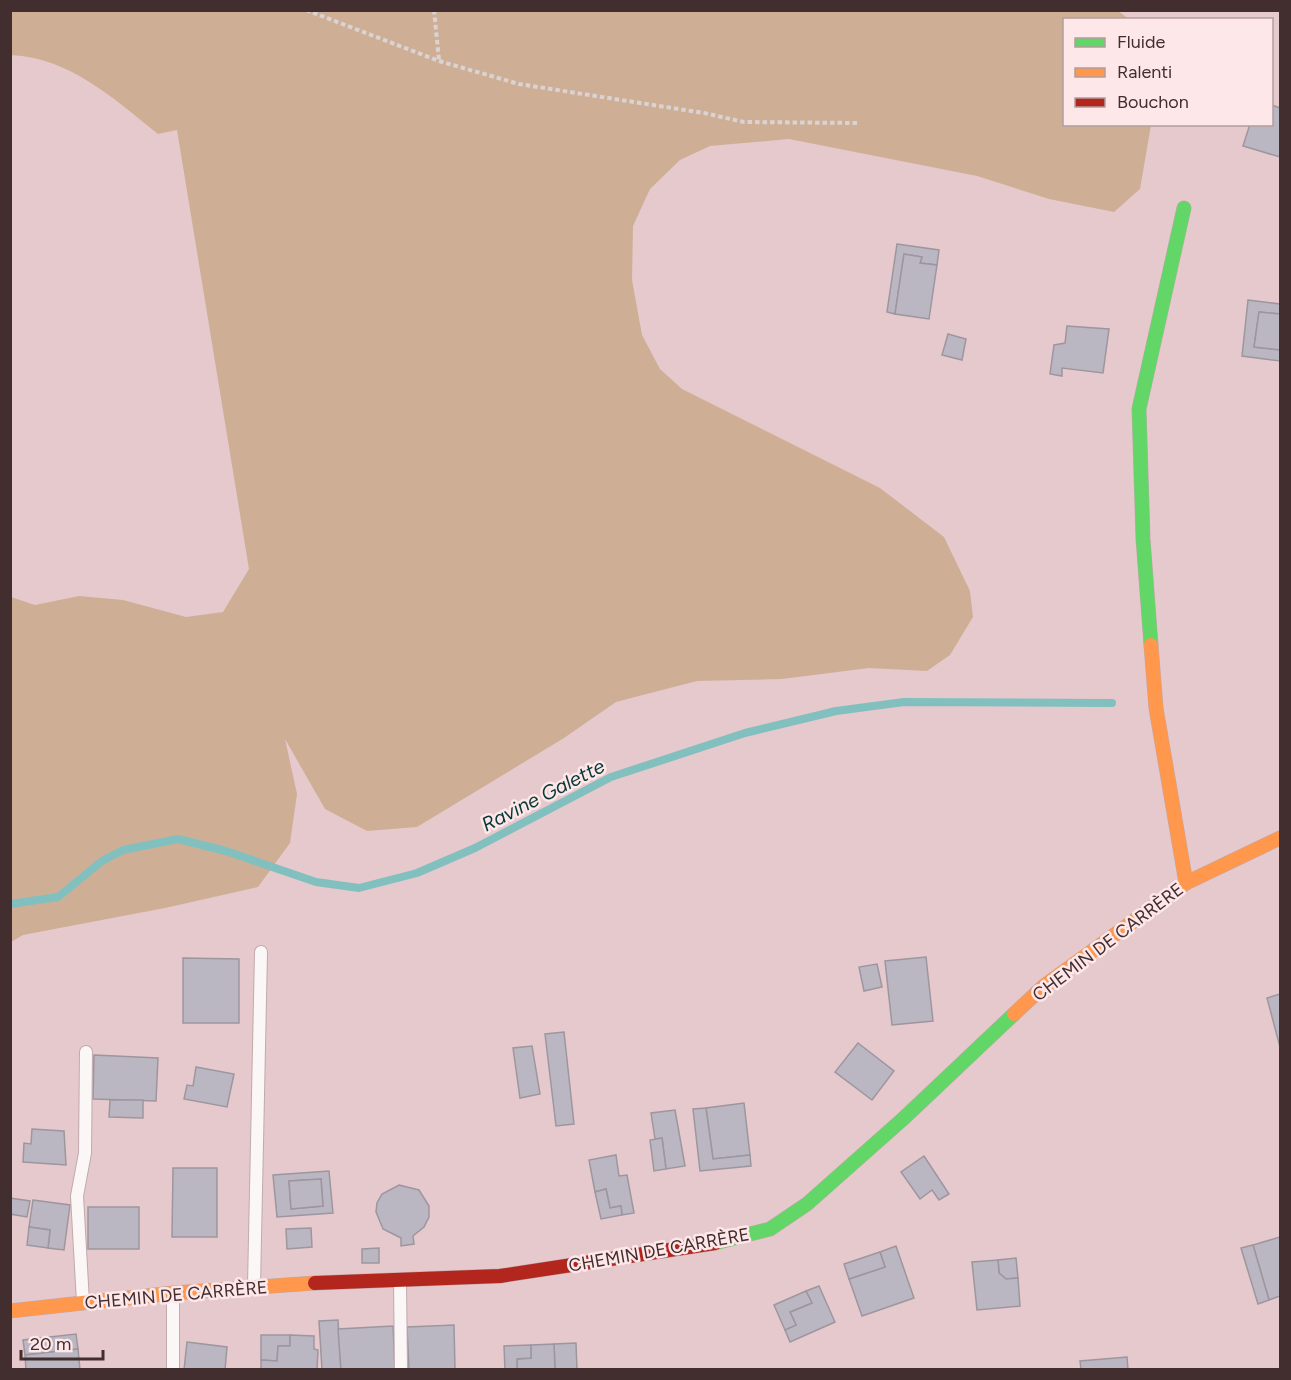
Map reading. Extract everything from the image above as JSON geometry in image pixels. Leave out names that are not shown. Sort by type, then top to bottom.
[{"type":"street","points":[[1184,208],[1140,409],[1143,539],[1156,708],[1186,883]]},
{"type":"street","name":"CHEMIN DE CARRÈRE","points":[[10,1311],[173,1293],[254,1287],[500,1276],[725,1242],[770,1229],[807,1204],[904,1119],[1044,986],[1186,883],[1281,838]]},
{"type":"lane","points":[[254,1287],[261,952]]},
{"type":"lane","points":[[84,1302],[77,1196],[85,1153],[86,1052]]},
{"type":"lane","points":[[400,1279],[401,1370]]},
{"type":"lane","points":[[173,1293],[173,1370]]},
{"type":"path","points":[[306,10],[439,61],[519,84],[704,113],[744,122],[857,123]]},
{"type":"path","points":[[434,10],[439,61]]},
{"type":"shaded area","points":[[10,11],[1118,11],[1128,18],[1063,18],[1063,126],[1151,126],[1140,189],[1114,212],[1049,199],[977,176],[789,139],[710,146],[680,160],[650,189],[633,226],[632,280],[642,335],[660,369],[682,389],[880,488],[944,537],[970,591],[973,617],[950,655],[927,671],[869,668],[782,679],[697,681],[616,702],[564,738],[417,827],[367,831],[325,809],[285,739],[297,794],[290,843],[258,887],[165,908],[23,935],[11,942],[11,597],[35,605],[79,596],[123,600],[186,617],[223,612],[249,569],[177,130],[158,134],[107,94],[72,72],[32,58],[11,55]]},
{"type":"building","points":[[1273,105],[1280,108],[1280,157],[1243,146],[1249,126],[1273,126]]},
{"type":"building","points":[[897,244],[939,250],[937,265],[920,263],[922,257],[904,254],[895,314],[887,312]]},
{"type":"building","points":[[904,254],[922,257],[920,263],[937,265],[929,319],[895,314]]},
{"type":"building","points":[[1248,300],[1280,304],[1280,314],[1259,312],[1254,347],[1280,350],[1280,361],[1242,356]]},
{"type":"building","points":[[1259,312],[1280,314],[1280,350],[1254,347]]},
{"type":"building","points":[[1067,326],[1109,329],[1103,373],[1062,368],[1062,376],[1050,374],[1054,345],[1065,343]]},
{"type":"building","points":[[948,334],[966,339],[962,360],[942,355]]},
{"type":"building","points":[[926,957],[933,1021],[892,1025],[885,961]]},
{"type":"building","points":[[183,958],[239,959],[239,1023],[183,1023]]},
{"type":"building","points":[[877,964],[882,987],[864,991],[859,967]]},
{"type":"building","points":[[1280,994],[1280,1047],[1267,998]]},
{"type":"building","points":[[564,1032],[574,1124],[556,1126],[545,1034]]},
{"type":"building","points":[[858,1043],[894,1071],[872,1100],[835,1072]]},
{"type":"building","points":[[532,1046],[540,1094],[520,1098],[513,1048]]},
{"type":"building","points":[[94,1055],[158,1058],[156,1101],[93,1099]]},
{"type":"building","points":[[196,1067],[234,1074],[227,1107],[184,1099],[187,1085],[193,1086]]},
{"type":"building","points":[[110,1100],[143,1100],[143,1118],[109,1117]]},
{"type":"building","points":[[744,1103],[750,1155],[713,1159],[706,1108]]},
{"type":"building","points":[[706,1108],[713,1159],[750,1155],[751,1166],[700,1171],[693,1109]]},
{"type":"building","points":[[675,1110],[685,1166],[666,1169],[662,1138],[655,1139],[651,1113]]},
{"type":"building","points":[[32,1129],[64,1131],[66,1165],[23,1162],[24,1143],[31,1144]]},
{"type":"building","points":[[662,1138],[666,1169],[654,1171],[650,1140]]},
{"type":"building","points":[[616,1155],[619,1176],[627,1175],[634,1213],[622,1215],[621,1206],[610,1208],[606,1189],[595,1192],[589,1160]]},
{"type":"building","points":[[924,1156],[949,1194],[939,1200],[932,1190],[920,1199],[901,1172]]},
{"type":"building","points":[[173,1168],[217,1168],[217,1237],[172,1237]]},
{"type":"building","points":[[329,1171],[333,1213],[277,1217],[273,1175]],"holes":[[[321,1179],[323,1206],[291,1209],[289,1181]]]},
{"type":"building","points":[[321,1179],[323,1206],[291,1209],[289,1181]]},
{"type":"building","points":[[399,1185],[419,1190],[429,1206],[429,1217],[424,1227],[413,1236],[414,1244],[401,1246],[401,1238],[383,1229],[376,1212],[377,1203],[382,1194]]},
{"type":"building","points":[[606,1189],[610,1208],[621,1206],[622,1215],[601,1219],[595,1192]]},
{"type":"building","points":[[10,1198],[30,1201],[27,1217],[10,1214]]},
{"type":"building","points":[[33,1200],[70,1205],[64,1250],[48,1248],[50,1230],[29,1227]]},
{"type":"building","points":[[88,1207],[139,1207],[139,1249],[88,1249]]},
{"type":"building","points":[[29,1227],[50,1230],[48,1248],[27,1245]]},
{"type":"building","points":[[311,1228],[312,1247],[287,1249],[286,1229]]},
{"type":"building","points":[[1280,1237],[1280,1296],[1269,1300],[1253,1245]]},
{"type":"building","points":[[1253,1245],[1269,1300],[1258,1304],[1241,1248]]},
{"type":"building","points":[[896,1246],[914,1298],[862,1316],[849,1279],[885,1267],[880,1252]]},
{"type":"building","points":[[379,1248],[379,1263],[362,1263],[362,1249]]},
{"type":"building","points":[[880,1252],[885,1267],[849,1279],[844,1264]]},
{"type":"building","points":[[1016,1258],[1018,1278],[1006,1279],[999,1273],[998,1260]]},
{"type":"building","points":[[998,1260],[999,1273],[1006,1279],[1018,1278],[1020,1306],[977,1310],[972,1262]]},
{"type":"building","points":[[819,1286],[835,1322],[790,1342],[785,1330],[796,1325],[790,1312],[812,1303],[806,1291]]},
{"type":"building","points":[[806,1291],[812,1303],[790,1312],[796,1325],[785,1330],[774,1305]]},
{"type":"building","points":[[338,1320],[341,1370],[322,1370],[319,1321]]},
{"type":"building","points":[[454,1325],[455,1369],[409,1370],[407,1327]]},
{"type":"building","points":[[393,1326],[395,1370],[341,1370],[338,1329]]},
{"type":"building","points":[[76,1334],[78,1349],[25,1355],[23,1340]]},
{"type":"building","points":[[261,1335],[290,1335],[290,1346],[278,1346],[277,1361],[261,1360]]},
{"type":"building","points":[[290,1335],[314,1336],[314,1349],[318,1350],[317,1370],[261,1370],[261,1360],[277,1361],[278,1346],[290,1346]]},
{"type":"building","points":[[187,1342],[227,1347],[225,1370],[184,1370]]},
{"type":"building","points":[[576,1343],[577,1370],[555,1370],[554,1344]]},
{"type":"building","points":[[554,1344],[555,1370],[517,1370],[517,1359],[531,1358],[531,1345]]},
{"type":"building","points":[[531,1345],[531,1358],[517,1359],[517,1370],[505,1370],[504,1346]]},
{"type":"building","points":[[78,1349],[80,1370],[26,1370],[25,1355]]},
{"type":"building","points":[[1127,1357],[1128,1370],[1081,1370],[1080,1361]]},
{"type":"waterway","name":"Ravine Galette","points":[[10,904],[58,897],[102,861],[123,850],[178,839],[226,851],[316,882],[359,888],[417,873],[475,848],[611,777],[745,733],[836,711],[904,702],[1112,703]]},
{"type":"traffic: fast","points":[[1151,645],[1143,539],[1139,409],[1184,208]]},
{"type":"traffic: fast","points":[[715,1243],[770,1229],[807,1204],[904,1118],[1014,1014]]},
{"type":"traffic: slow","points":[[1151,645],[1156,708],[1186,883]]},
{"type":"traffic: slow","points":[[1014,1014],[1044,986],[1186,883],[1280,838]]},
{"type":"traffic: slow","points":[[10,1311],[173,1293],[315,1283]]},
{"type":"traffic: jam","points":[[315,1283],[500,1276],[715,1243]]}]
